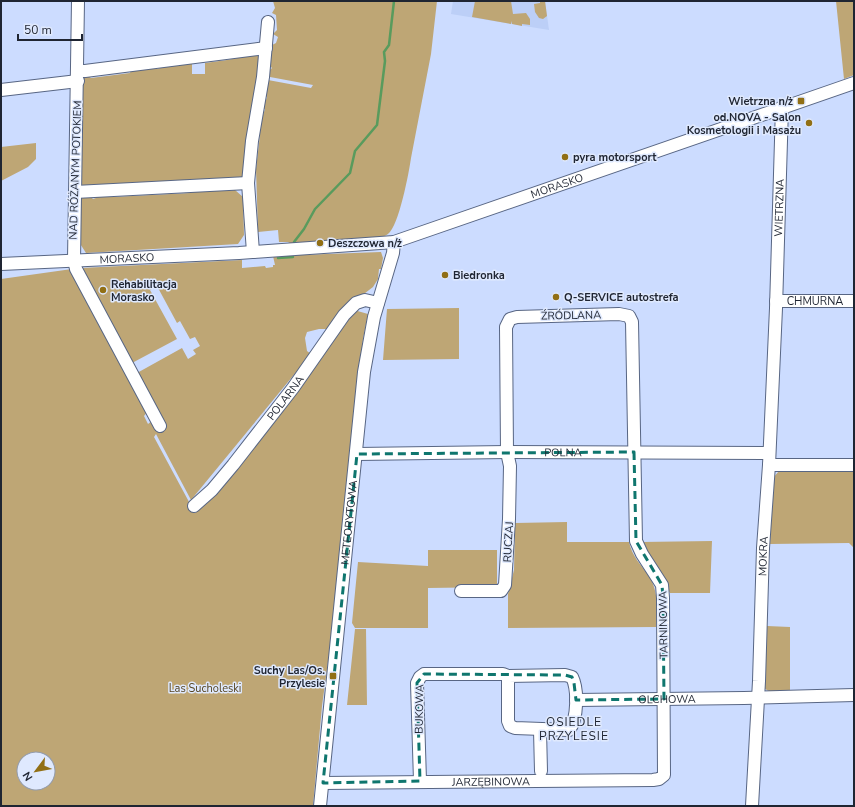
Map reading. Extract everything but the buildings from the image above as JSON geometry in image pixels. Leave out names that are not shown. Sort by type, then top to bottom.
[{"type":"street","name":"NAD RÓŻANYM POTOKIEM","points":[[74,260],[78,1]]},
{"type":"street","points":[[252,252],[248,183],[252,142],[263,77],[268,22]]},
{"type":"street","points":[[1,90],[78,76],[85,71],[266,48]]},
{"type":"street","name":"MORASKO","points":[[1,264],[252,252],[394,242],[854,83]]},
{"type":"street","name":"WIETRZNA","points":[[776,304],[782,107]]},
{"type":"street","points":[[75,192],[248,183]]},
{"type":"street","name":"METEORYTOWA","points":[[320,806],[365,366],[374,317],[393,253],[394,242]]},
{"type":"street","points":[[74,260],[76,269],[160,426]]},
{"type":"street","name":"POLARNA","points":[[194,506],[212,490],[233,465],[293,388],[344,315],[356,303],[365,300],[378,303]]},
{"type":"street","name":"CHMURNA","points":[[776,304],[854,301]]},
{"type":"street","name":"MOKRA","points":[[752,806],[758,698],[763,548],[769,459],[776,304]]},
{"type":"street","name":"ŹRÓDLANA","points":[[507,452],[506,327],[510,319],[517,316],[619,314],[629,316],[632,322],[634,452]]},
{"type":"street","name":"RUCZAJ","points":[[461,591],[501,591],[505,585],[510,466],[507,452]]},
{"type":"street","name":"POLNA","points":[[357,454],[634,452],[854,465]]},
{"type":"street","name":"TARNINOWA","points":[[634,452],[636,541],[642,554],[662,585],[663,598],[664,775],[659,779]]},
{"type":"street","name":"BUKOWA","points":[[420,781],[417,683],[420,677],[424,674],[503,674],[508,676]]},
{"type":"street","points":[[565,675],[572,677],[576,700],[574,717],[569,730],[515,728],[510,726],[508,721],[508,676],[565,675]]},
{"type":"street","name":"OLCHOWA","points":[[576,700],[758,698],[854,695]]},
{"type":"street","points":[[540,730],[541,771]]},
{"type":"street","name":"JARZĘBINOWA","points":[[323,782],[659,779]]},
{"type":"highlighted area","points":[[634,452],[636,541],[662,585],[664,699],[576,700],[572,677],[565,675],[424,674],[417,683],[420,781],[323,783],[357,454]]},
{"type":"shaded area","points":[[453,1],[545,1],[549,30],[451,14]]},
{"type":"green space","points":[[273,1],[437,1],[431,54],[406,186],[396,221],[388,234],[383,237],[363,241],[336,242],[334,240],[293,245],[288,242],[279,242],[278,230],[258,232],[256,169],[260,135],[258,134],[261,115],[263,115],[265,109],[262,108],[264,100],[266,100],[267,97],[265,96],[268,80],[311,88],[313,85],[269,76],[272,68],[270,66],[272,45],[276,43],[278,37],[273,34],[277,30],[276,15],[272,13],[275,8]]},
{"type":"green space","points":[[475,1],[511,1],[513,14],[526,13],[530,19],[530,25],[522,24],[522,26],[512,24],[511,21],[511,24],[472,17]]},
{"type":"green space","points":[[540,1],[545,1],[547,16],[543,19],[539,18],[535,12],[534,4],[540,3]]},
{"type":"green space","points":[[836,1],[854,1],[854,75],[844,79]]},
{"type":"green space","points":[[257,54],[260,56],[262,64],[244,177],[87,185],[79,188],[82,79],[84,76],[91,78],[130,73],[131,70],[157,66],[157,69],[170,65],[192,62],[192,74],[205,74],[205,63]]},
{"type":"green space","points":[[36,143],[36,159],[28,167],[1,181],[1,147]]},
{"type":"green space","points":[[227,188],[228,191],[235,190],[243,197],[244,235],[238,244],[86,253],[79,242],[80,196],[89,195],[93,199],[96,198],[98,194],[111,194],[112,197],[190,193],[192,191],[200,190],[202,192],[209,192],[210,190],[214,189],[215,191],[220,191],[220,189]]},
{"type":"green space","name":"Las Sucholeski","points":[[381,252],[383,258],[381,269],[379,269],[378,279],[373,287],[352,303],[329,329],[319,329],[307,332],[305,338],[307,351],[311,354],[191,500],[156,434],[154,437],[195,513],[295,390],[354,310],[368,314],[363,339],[341,566],[322,706],[313,806],[1,806],[1,279],[72,269],[148,411],[144,416],[148,424],[153,420],[137,373],[182,348],[188,359],[196,354],[193,350],[200,346],[195,337],[190,339],[180,321],[177,323],[157,286],[150,290],[177,339],[132,363],[81,268],[242,260],[242,268],[265,266],[266,268],[273,267],[273,265],[275,265],[273,256]]},
{"type":"green space","points":[[459,308],[459,359],[383,360],[387,309]]},
{"type":"green space","points":[[779,471],[854,471],[854,548],[849,543],[770,544],[773,478]]},
{"type":"green space","points":[[567,522],[567,542],[629,542],[630,547],[649,576],[654,588],[657,601],[656,627],[508,628],[508,594],[514,570],[515,523]]},
{"type":"green space","points":[[712,541],[710,593],[670,593],[641,542]]},
{"type":"green space","points":[[428,550],[497,550],[497,587],[428,588],[428,628],[355,628],[352,623],[358,562],[428,566]]},
{"type":"green space","points":[[767,626],[790,627],[790,690],[770,692],[764,688],[763,643]]},
{"type":"green space","points":[[355,629],[366,629],[367,705],[347,705]]},
{"type":"waterway","points":[[294,242],[304,229],[315,209],[350,173],[355,151],[377,125],[385,61],[384,52],[389,45],[394,1]]},
{"type":"waterway","points":[[278,258],[293,257]]},
{"type":"place","name":"Wietrzna n/ż","points":[[801,101]]},
{"type":"place","name":"od.NOVA - Salon Kosmetologii i Masażu","points":[[809,123]]},
{"type":"place","name":"pyra motorsport","points":[[565,157]]},
{"type":"place","name":"Deszczowa n/ż","points":[[320,243]]},
{"type":"place","name":"Biedronka","points":[[445,275]]},
{"type":"place","name":"Rehabilitacja Morasko","points":[[103,290]]},
{"type":"place","name":"Q-SERVICE autostrefa","points":[[556,297]]},
{"type":"place","name":"Suchy Las/Os. Przylesie","points":[[333,676]]},
{"type":"district","name":"OSIEDLE PRZYLESIE","points":[[574,729]]}]
